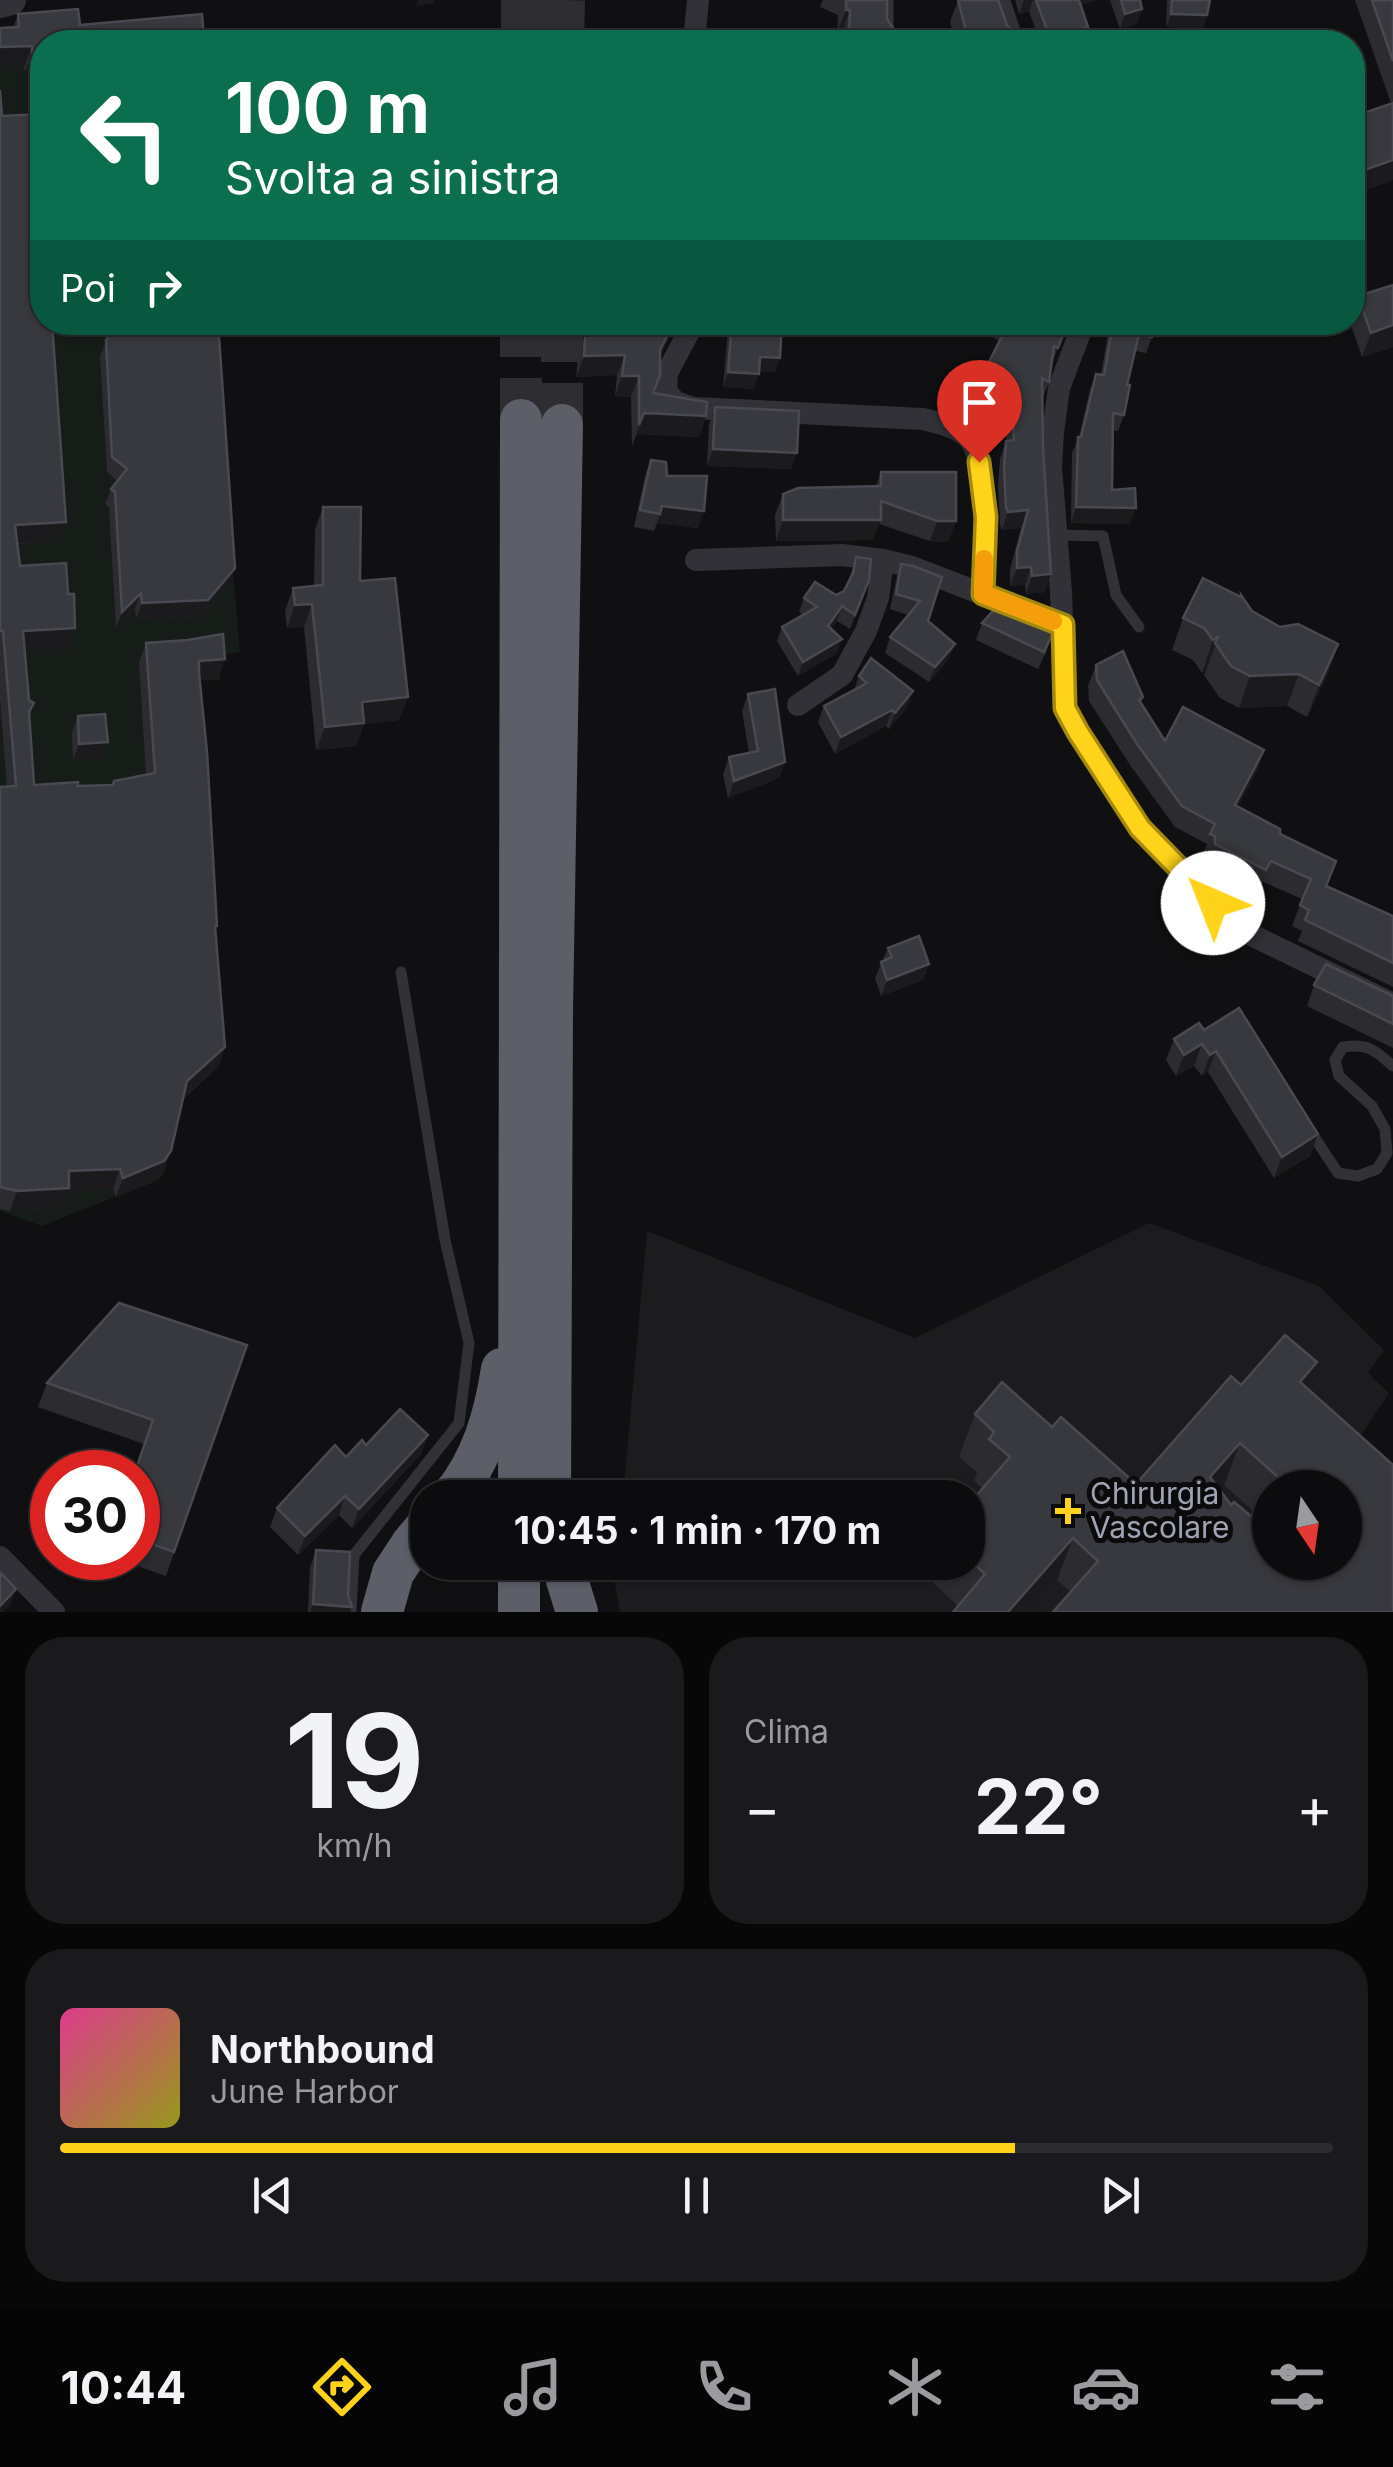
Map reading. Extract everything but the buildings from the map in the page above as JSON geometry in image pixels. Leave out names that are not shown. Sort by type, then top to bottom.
[{"type":"highway","points":[[519,1480],[519,540],[541,422],[552,1033],[552,1480]]},
{"type":"highway","points":[[464,1480],[480,1452],[496,1406],[521,1250]]},
{"type":"highway","points":[[382,1612],[393,1573],[410,1547]]},
{"type":"highway","points":[[518,1612],[519,1580]]},
{"type":"highway","points":[[548,1580],[548,1612]]},
{"type":"highway","points":[[567,1580],[577,1612]]},
{"type":"street","points":[[0,2],[11,0]]},
{"type":"street","points":[[695,30],[698,0]]},
{"type":"street","points":[[1000,0],[1009,30]]},
{"type":"street","points":[[687,335],[667,373],[666,390],[675,402],[694,408],[923,420],[953,428],[971,439],[979,462],[986,517],[983,594]]},
{"type":"street","points":[[1079,335],[1059,388],[1053,432],[1065,708],[1140,828],[1238,928],[1393,1004]]},
{"type":"street","points":[[696,560],[842,556],[883,560],[912,567],[1063,625]]},
{"type":"street","points":[[798,706],[842,675],[866,631],[878,598],[883,560]]},
{"type":"street","points":[[0,1557],[54,1612]]},
{"type":"lane","points":[[888,0],[888,30]]},
{"type":"lane","points":[[1057,535],[1104,536],[1116,595],[1139,628]]},
{"type":"lane","points":[[351,1612],[354,1555],[459,1423],[469,1343],[445,1240],[401,972]]},
{"type":"lane","points":[[1306,1124],[1338,1173],[1358,1176],[1377,1169],[1387,1152],[1385,1129],[1372,1106],[1338,1076],[1335,1060],[1343,1047],[1360,1044],[1376,1051],[1393,1066]]},
{"type":"shaded area","points":[[30,43],[30,335],[212,335],[240,652],[219,655],[220,680],[194,681],[218,1062],[212,1073],[181,1100],[160,1178],[42,1226],[0,1211],[0,45]]},
{"type":"shaded area","points":[[1149,1223],[1319,1286],[1384,1350],[1368,1373],[1389,1393],[1354,1446],[1360,1470],[1252,1470],[1252,1580],[1362,1580],[1362,1480],[1393,1612],[620,1612],[614,1580],[985,1580],[985,1480],[625,1480],[647,1231],[915,1338]]},
{"type":"tunnel","points":[[522,0],[522,30]]},
{"type":"tunnel","points":[[563,30],[564,0]]},
{"type":"tunnel","points":[[521,335],[521,420]]},
{"type":"tunnel","points":[[562,335],[562,425]]},
{"type":"slow traffic","points":[[984,559],[983,594],[1053,621]]},
{"type":"place","name":"Chirurgia Vascolare","points":[[1068,1511]]},
{"type":"route","points":[[979,462],[986,517],[983,594],[1063,625],[1065,708],[1140,828],[1213,903]]}]
